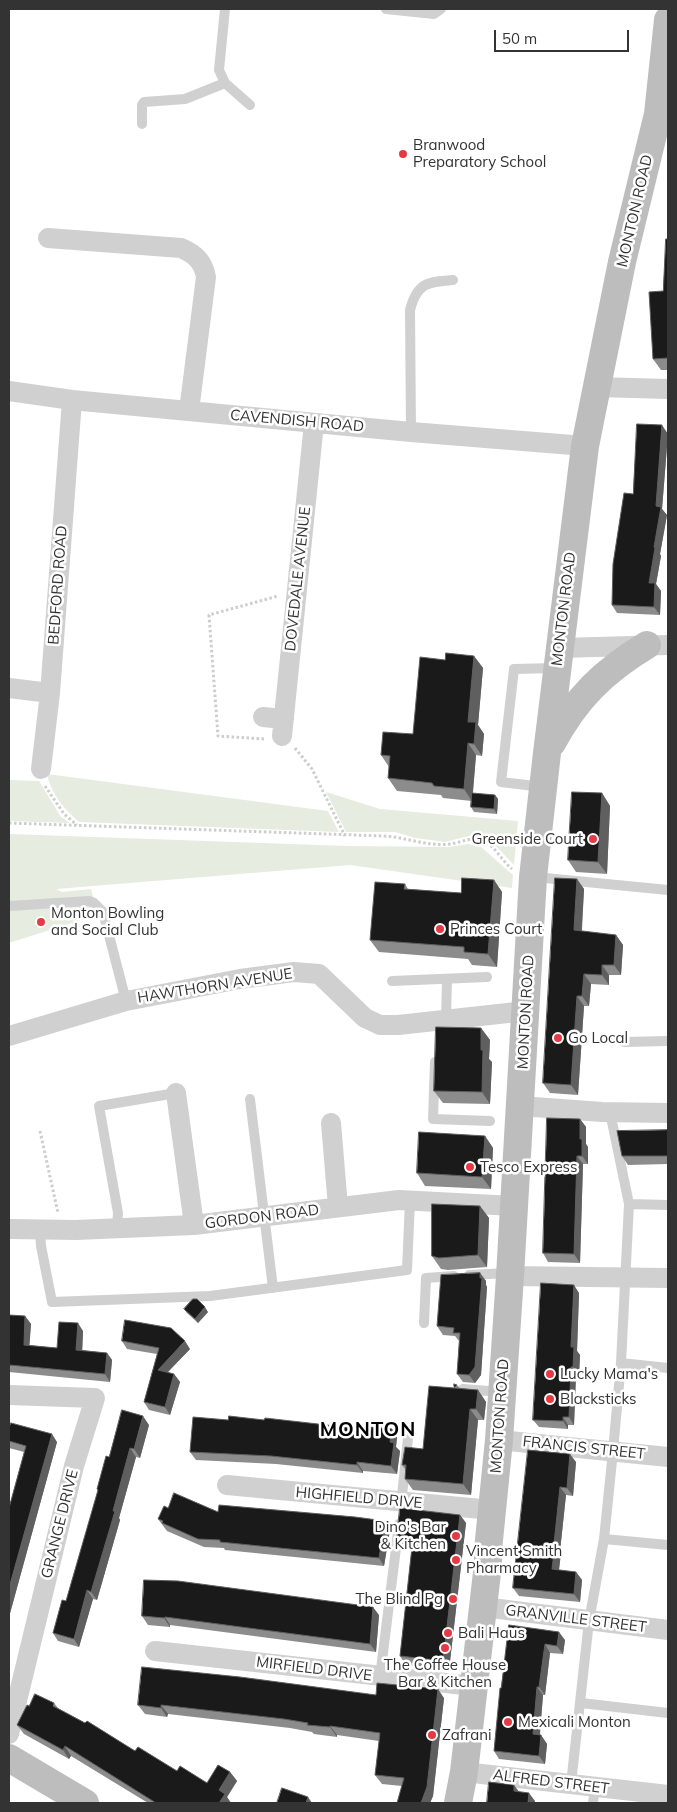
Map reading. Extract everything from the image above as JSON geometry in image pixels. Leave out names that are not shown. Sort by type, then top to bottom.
[{"type":"main road","name":"MONTON ROAD","points":[[458,1803],[464,1772],[483,1607],[499,1440],[533,876],[547,753],[585,446],[622,262],[663,115],[668,20]]},
{"type":"main road","points":[[547,753],[564,720],[587,692],[615,665],[658,645]]},
{"type":"main road","points":[[9,1758],[85,1803]]},
{"type":"street","points":[[48,238],[72,232],[181,248],[192,252],[200,260],[206,277],[189,411]]},
{"type":"street","points":[[597,387],[668,389]]},
{"type":"street","name":"CAVENDISH ROAD","points":[[9,391],[72,400],[411,432],[585,446]]},
{"type":"street","name":"BEDFORD ROAD","points":[[41,769],[50,693],[72,400]]},
{"type":"street","name":"DOVEDALE AVENUE","points":[[283,727],[314,423]]},
{"type":"street","points":[[559,658],[658,645]]},
{"type":"street","points":[[9,688],[50,693]]},
{"type":"street","points":[[263,717],[283,727]]},
{"type":"street","name":"HAWTHORN AVENUE","points":[[9,1036],[126,1001],[270,974],[310,972],[319,974],[325,979],[350,1006],[365,1018],[388,1026],[440,1024],[526,1011]]},
{"type":"street","points":[[176,1093],[194,1225]]},
{"type":"street","points":[[520,1106],[610,1112],[668,1113]]},
{"type":"street","points":[[331,1123],[338,1207]]},
{"type":"street","name":"GORDON ROAD","points":[[9,1229],[117,1229],[194,1225],[410,1200],[514,1206]]},
{"type":"street","points":[[510,1274],[668,1278]]},
{"type":"street","name":"GRANGE DRIVE","points":[[9,1395],[96,1398],[74,1466],[9,1734]]},
{"type":"street","name":"FRANCIS STREET","points":[[499,1440],[668,1457]]},
{"type":"street","name":"HIGHFIELD DRIVE","points":[[227,1485],[492,1510]]},
{"type":"street","name":"GRANVILLE STREET","points":[[483,1607],[668,1630]]},
{"type":"street","name":"MIRFIELD DRIVE","points":[[155,1651],[473,1686]]},
{"type":"street","name":"ALFRED STREET","points":[[464,1772],[572,1784],[594,1795],[668,1795]]},
{"type":"lane","points":[[225,9],[219,70],[225,83],[250,105]]},
{"type":"lane","points":[[386,9],[434,14],[441,9]]},
{"type":"lane","points":[[142,124],[142,105],[144,102],[185,99],[225,83]]},
{"type":"lane","points":[[411,432],[410,310],[414,297],[421,287],[431,282],[453,280]]},
{"type":"lane","points":[[543,787],[502,782],[514,668],[559,658]]},
{"type":"lane","points":[[533,876],[668,890]]},
{"type":"lane","points":[[9,906],[89,901],[98,906],[103,912],[126,1001]]},
{"type":"lane","points":[[392,981],[486,977]]},
{"type":"lane","points":[[440,1024],[447,978]]},
{"type":"lane","points":[[624,1042],[668,1041]]},
{"type":"lane","points":[[436,1051],[433,1119],[490,1121]]},
{"type":"lane","points":[[117,1229],[118,1214],[100,1106],[176,1093]]},
{"type":"lane","points":[[250,1099],[273,1288]]},
{"type":"lane","points":[[572,1784],[589,1621],[604,1539],[620,1364],[629,1204],[610,1112]]},
{"type":"lane","points":[[40,1230],[41,1246],[52,1302],[210,1296],[408,1270],[410,1200]]},
{"type":"lane","points":[[629,1204],[668,1205]]},
{"type":"lane","points":[[424,1323],[426,1278],[510,1274]]},
{"type":"lane","points":[[620,1364],[668,1368]]},
{"type":"lane","points":[[452,1388],[502,1392]]},
{"type":"lane","points":[[380,1677],[408,1438]]},
{"type":"lane","points":[[604,1539],[668,1545]]},
{"type":"lane","points":[[581,1702],[668,1713]]},
{"type":"path","points":[[297,591],[209,615],[218,736],[272,739],[283,727],[312,769],[345,836]]},
{"type":"path","points":[[41,769],[45,786],[54,801],[64,814],[78,826]]},
{"type":"path","points":[[9,823],[345,836],[391,836],[439,844],[478,839],[486,842],[512,869],[518,873],[533,876]]},
{"type":"path","points":[[40,1131],[62,1230]]},
{"type":"shaded area","points":[[47,774],[328,811],[339,832],[79,822],[59,801]]},
{"type":"shaded area","points":[[9,780],[39,781],[61,817],[70,823],[9,821]]},
{"type":"shaded area","points":[[326,792],[380,809],[518,821],[514,865],[493,843],[482,836],[473,835],[445,842],[415,838],[395,832],[346,832]]},
{"type":"shaded area","points":[[9,834],[347,846],[449,847],[468,844],[481,847],[513,875],[512,888],[350,865],[56,889],[62,892],[91,889],[97,915],[9,943]]},
{"type":"building","points":[[666,239],[668,239],[668,358],[653,359],[649,292],[663,291]]},
{"type":"building","points":[[637,424],[662,425],[656,506],[661,507],[649,583],[655,583],[654,607],[612,605],[613,564],[624,493],[633,494]]},
{"type":"building","points":[[446,653],[474,656],[468,722],[476,722],[474,744],[468,743],[464,789],[388,778],[390,756],[381,755],[383,732],[413,734],[420,657],[445,660]]},
{"type":"building","points":[[572,792],[602,793],[598,862],[568,860]]},
{"type":"building","points":[[472,793],[495,795],[494,809],[471,807]]},
{"type":"building","name":"Princes Court","points":[[462,878],[494,880],[488,954],[464,952],[464,947],[370,940],[375,882],[405,884],[404,889],[461,893]]},
{"type":"building","points":[[555,878],[577,879],[574,930],[616,935],[614,965],[602,965],[602,975],[584,974],[582,996],[577,996],[571,1085],[543,1083]]},
{"type":"building","points":[[436,1027],[481,1028],[481,1050],[483,1050],[482,1092],[434,1091]]},
{"type":"building","points":[[547,1118],[580,1119],[582,1156],[577,1156],[574,1254],[543,1253]]},
{"type":"building","points":[[668,1130],[668,1156],[622,1156],[617,1131]]},
{"type":"building","points":[[419,1132],[485,1136],[482,1177],[417,1173]]},
{"type":"building","points":[[432,1204],[480,1206],[478,1255],[439,1258],[432,1256]]},
{"type":"building","points":[[480,1273],[480,1278],[482,1278],[475,1367],[469,1375],[457,1374],[460,1333],[453,1333],[454,1328],[437,1326],[441,1275]]},
{"type":"building","points":[[541,1283],[574,1285],[571,1347],[574,1347],[573,1367],[571,1367],[569,1417],[563,1417],[563,1421],[533,1420]]},
{"type":"building","points":[[193,1299],[197,1299],[205,1307],[195,1319],[184,1309]]},
{"type":"building","points":[[9,1315],[25,1316],[24,1345],[57,1348],[59,1322],[78,1323],[76,1350],[107,1353],[105,1374],[9,1365]]},
{"type":"building","points":[[125,1320],[171,1328],[185,1341],[158,1370],[174,1374],[165,1407],[144,1402],[159,1348],[122,1341]]},
{"type":"building","points":[[429,1386],[478,1390],[476,1409],[470,1409],[463,1484],[405,1479],[406,1465],[402,1465],[405,1447],[423,1449]]},
{"type":"building","points":[[122,1410],[143,1416],[134,1449],[130,1448],[113,1511],[115,1511],[91,1592],[87,1590],[74,1639],[53,1633],[62,1600],[66,1601],[106,1456],[109,1457]]},
{"type":"building","points":[[229,1416],[264,1420],[265,1418],[371,1430],[371,1427],[392,1429],[390,1442],[394,1443],[391,1466],[357,1462],[357,1465],[271,1456],[190,1452],[193,1417],[228,1420]]},
{"type":"building","points":[[11,1423],[52,1434],[9,1588],[9,1508],[26,1446],[9,1441],[9,1425]]},
{"type":"building","points":[[528,1450],[570,1454],[567,1488],[560,1487],[552,1569],[576,1572],[574,1594],[513,1588]]},
{"type":"building","points":[[174,1493],[218,1512],[219,1505],[385,1521],[379,1558],[198,1539],[162,1523],[163,1521],[158,1519],[164,1506],[168,1508]]},
{"type":"building","points":[[400,1508],[460,1515],[443,1661],[400,1656],[413,1538],[397,1536]]},
{"type":"building","points":[[144,1580],[178,1581],[373,1607],[370,1644],[165,1617],[142,1616]]},
{"type":"building","points":[[509,1625],[559,1632],[557,1646],[545,1644],[539,1687],[537,1687],[533,1734],[541,1735],[539,1756],[494,1751]]},
{"type":"building","points":[[142,1667],[240,1677],[376,1695],[377,1683],[438,1689],[427,1787],[421,1803],[397,1803],[404,1778],[375,1775],[380,1733],[330,1726],[307,1725],[308,1723],[284,1719],[161,1705],[161,1708],[138,1705]]},
{"type":"building","points":[[35,1694],[54,1703],[53,1706],[85,1723],[87,1721],[135,1751],[138,1747],[177,1771],[180,1766],[207,1783],[218,1765],[230,1772],[219,1790],[225,1794],[219,1803],[156,1803],[65,1746],[63,1750],[17,1725]]},
{"type":"building","points":[[489,1782],[514,1785],[514,1791],[529,1793],[528,1803],[487,1803]]},
{"type":"building","points":[[282,1788],[308,1797],[306,1803],[277,1803]]},
{"type":"place","name":"Branwood Preparatory School","points":[[403,154]]},
{"type":"place","name":"Greenside Court","points":[[593,839]]},
{"type":"place","name":"Monton Bowling and Social Club","points":[[41,922]]},
{"type":"place","name":"Princes Court","points":[[440,929]]},
{"type":"place","name":"Go Local","points":[[558,1038]]},
{"type":"place","name":"Tesco Express","points":[[470,1167]]},
{"type":"place","name":"Lucky Mama's","points":[[550,1374]]},
{"type":"place","name":"Blacksticks","points":[[550,1399]]},
{"type":"place","name":"Dino's Bar & Kitchen","points":[[456,1536]]},
{"type":"place","name":"Vincent Smith Pharmacy","points":[[456,1560]]},
{"type":"place","name":"The Blind Pg","points":[[453,1599]]},
{"type":"place","name":"Bali Haus","points":[[448,1633]]},
{"type":"place","name":"The Coffee House Bar & Kitchen","points":[[445,1648]]},
{"type":"place","name":"Mexicali Monton","points":[[508,1722]]},
{"type":"place","name":"Zafrani","points":[[432,1735]]},
{"type":"district","name":"MONTON","points":[[368,1430]]}]
